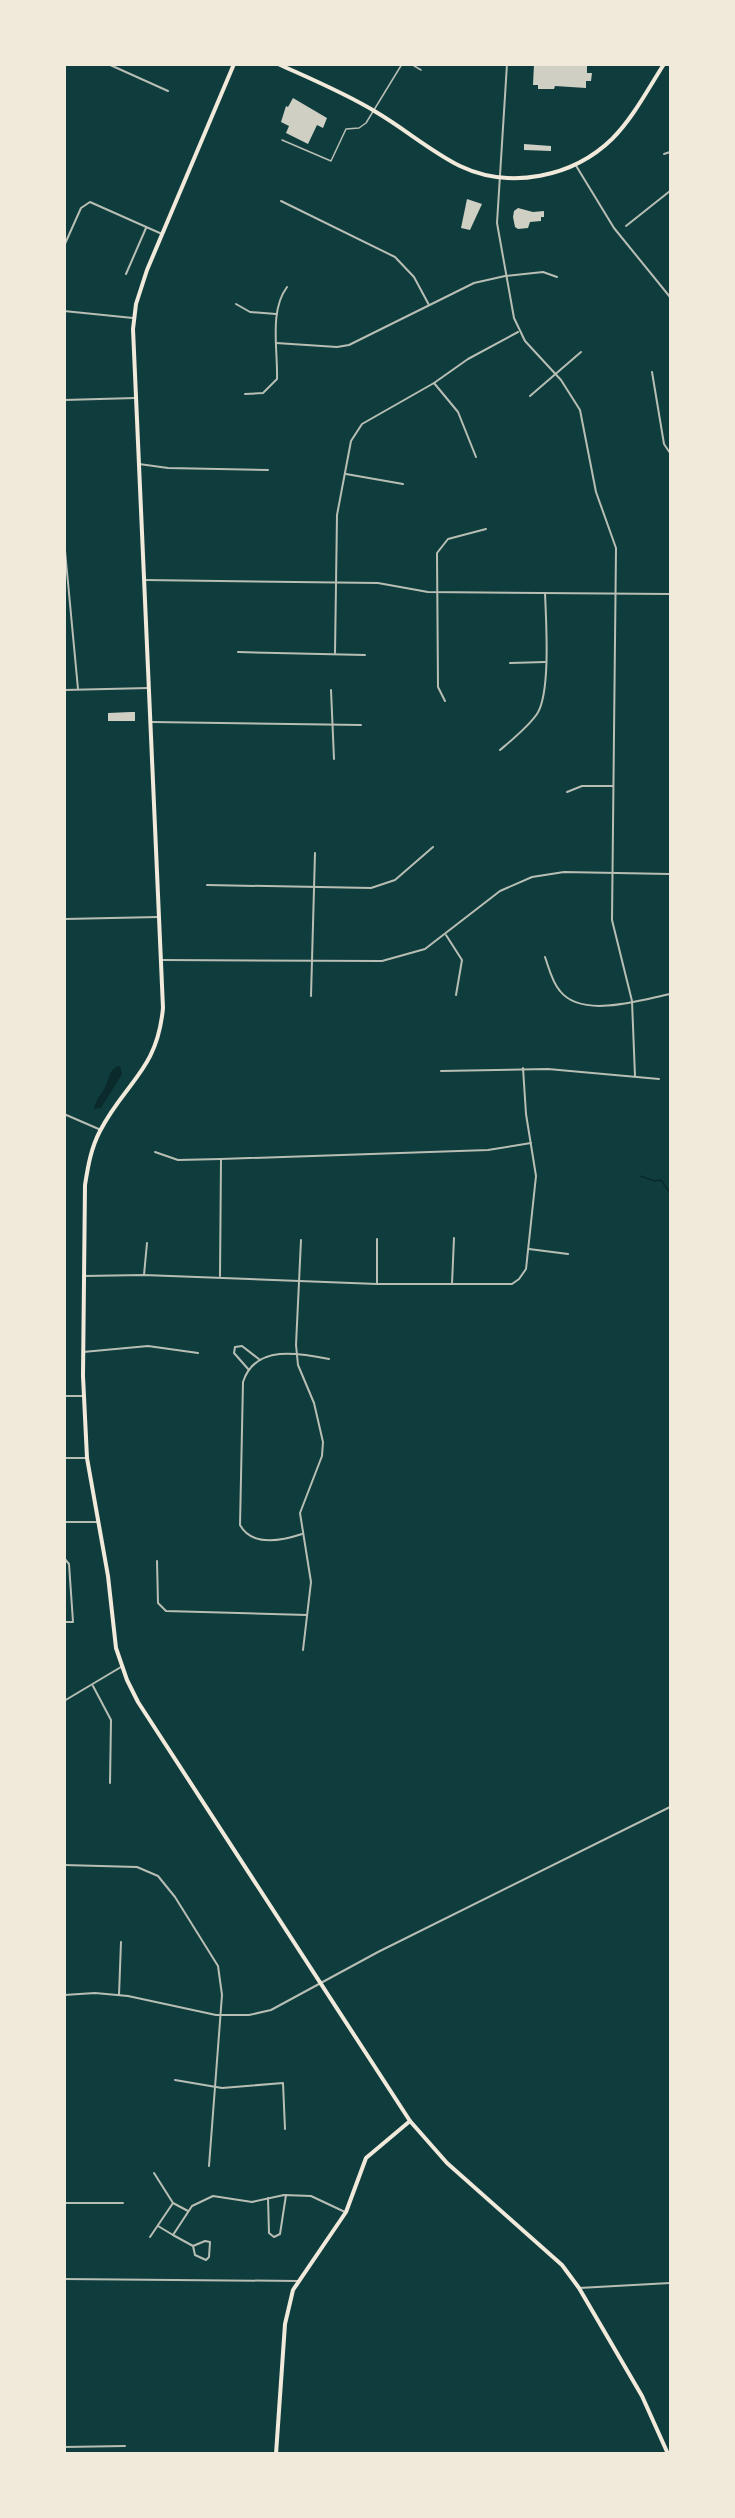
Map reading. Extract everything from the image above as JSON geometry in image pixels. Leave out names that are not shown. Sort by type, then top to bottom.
[{"type":"main road","points":[[234,64],[139,292],[134,318],[135,398],[164,1008],[156,1048],[146,1067],[100,1130],[91,1152],[85,1185],[83,1352],[87,1458],[108,1576],[116,1648],[121,1667],[138,1702],[410,2121],[447,2163],[554,2256],[579,2288],[642,2396],[668,2454]]},
{"type":"main road","points":[[278,64],[375,111],[462,167],[499,178],[533,177],[575,164],[602,148],[621,128],[664,64]]},
{"type":"main road","points":[[276,2454],[285,2324],[289,2300],[298,2281],[346,2212],[366,2158],[410,2121]]},
{"type":"street","points":[[108,64],[168,91]]},
{"type":"street","points":[[507,64],[496,224],[505,276],[518,332],[569,389],[582,417],[596,492],[616,548],[613,929],[632,1001],[634,1076]]},
{"type":"street","points":[[664,154],[670,153]]},
{"type":"street","points":[[575,164],[614,228],[670,297]]},
{"type":"street","points":[[626,226],[670,191]]},
{"type":"street","points":[[281,201],[395,257],[414,277],[429,304]]},
{"type":"street","points":[[64,246],[81,208],[90,202],[162,234]]},
{"type":"street","points":[[126,274],[146,228]]},
{"type":"street","points":[[276,343],[337,347],[349,345],[467,286],[505,276],[543,272],[556,277]]},
{"type":"street","points":[[246,394],[262,393],[276,379],[277,314],[287,287]]},
{"type":"street","points":[[236,304],[250,312],[277,314]]},
{"type":"street","points":[[64,311],[134,318]]},
{"type":"street","points":[[335,653],[337,515],[351,441],[362,424],[434,383],[468,359],[518,332]]},
{"type":"street","points":[[530,396],[581,352]]},
{"type":"street","points":[[652,372],[662,434],[670,453]]},
{"type":"street","points":[[434,383],[459,412],[476,457]]},
{"type":"street","points":[[64,400],[135,398]]},
{"type":"street","points":[[139,464],[168,468],[268,470]]},
{"type":"street","points":[[346,474],[404,484]]},
{"type":"street","points":[[445,700],[438,687],[437,553],[441,545],[451,538],[486,529]]},
{"type":"street","points":[[64,540],[78,689]]},
{"type":"street","points":[[145,580],[335,582],[384,584],[436,591],[670,594]]},
{"type":"street","points":[[501,750],[539,709],[544,695],[545,593]]},
{"type":"street","points":[[238,652],[365,655]]},
{"type":"street","points":[[510,663],[545,662]]},
{"type":"street","points":[[64,690],[150,688]]},
{"type":"street","points":[[331,690],[334,759]]},
{"type":"street","points":[[152,722],[361,725]]},
{"type":"street","points":[[567,792],[582,786],[613,786]]},
{"type":"street","points":[[207,885],[380,886],[403,874],[433,847]]},
{"type":"street","points":[[311,996],[315,853]]},
{"type":"street","points":[[162,960],[363,963],[395,959],[425,949],[446,935],[487,900],[532,877],[564,872],[670,874]]},
{"type":"street","points":[[64,919],[160,917]]},
{"type":"street","points":[[446,935],[462,960],[456,994]]},
{"type":"street","points":[[545,957],[557,987],[571,1001],[589,1007],[670,994]]},
{"type":"street","points":[[83,1276],[220,1277],[377,1284],[512,1284],[524,1273],[529,1249],[536,1178],[526,1114],[523,1068]]},
{"type":"street","points":[[441,1071],[523,1068],[659,1079]]},
{"type":"street","points":[[64,1114],[100,1130]]},
{"type":"street","points":[[154,1152],[178,1160],[221,1159],[488,1150],[531,1143]]},
{"type":"street","points":[[220,1277],[221,1159]]},
{"type":"street","points":[[452,1284],[454,1238]]},
{"type":"street","points":[[377,1239],[377,1284]]},
{"type":"street","points":[[302,1240],[298,1365],[321,1425],[323,1442],[322,1456],[300,1513],[311,1582],[303,1650]]},
{"type":"street","points":[[144,1275],[147,1243]]},
{"type":"street","points":[[529,1249],[568,1254]]},
{"type":"street","points":[[83,1352],[148,1346],[198,1353]]},
{"type":"street","points":[[249,1370],[234,1353],[236,1347],[243,1346],[260,1360]]},
{"type":"street","points":[[302,1534],[261,1541],[247,1535],[240,1525],[243,1382],[249,1370],[260,1360],[279,1353],[297,1353],[329,1359]]},
{"type":"street","points":[[64,1396],[84,1396]]},
{"type":"street","points":[[64,1458],[87,1458]]},
{"type":"street","points":[[64,1522],[98,1522]]},
{"type":"street","points":[[64,1558],[69,1564],[73,1622],[64,1622]]},
{"type":"street","points":[[158,1561],[158,1603],[166,1611],[307,1615]]},
{"type":"street","points":[[64,1701],[93,1686],[121,1667]]},
{"type":"street","points":[[93,1686],[111,1720],[110,1783]]},
{"type":"street","points":[[64,1995],[119,1995],[221,2016],[249,2015],[271,2010],[297,1999],[320,1983],[670,1808]]},
{"type":"street","points":[[64,1865],[134,1867],[153,1873],[166,1884],[218,1966],[222,1983],[221,2016],[209,2166]]},
{"type":"street","points":[[119,1995],[121,1942]]},
{"type":"street","points":[[175,2080],[215,2088],[283,2083],[285,2129]]},
{"type":"street","points":[[154,2173],[173,2203],[188,2211]]},
{"type":"street","points":[[268,2198],[269,2233],[274,2238],[280,2234],[286,2195]]},
{"type":"street","points":[[173,2235],[188,2211],[200,2201],[213,2196],[252,2202],[286,2195],[311,2196],[346,2212]]},
{"type":"street","points":[[64,2203],[123,2203]]},
{"type":"street","points":[[150,2237],[173,2203]]},
{"type":"street","points":[[158,2226],[193,2246],[195,2255],[206,2260],[209,2257],[210,2242],[205,2241],[193,2246]]},
{"type":"street","points":[[64,2279],[298,2281]]},
{"type":"street","points":[[579,2288],[670,2283]]},
{"type":"street","points":[[64,2447],[125,2446]]},
{"type":"lane","points":[[282,140],[331,161],[346,129],[363,126],[375,111],[402,64]]},
{"type":"lane","points":[[411,64],[421,70]]},
{"type":"water","points":[[117,1066],[120,1066],[122,1074],[101,1108],[94,1109],[111,1073]]},
{"type":"building","points":[[534,64],[587,64],[587,73],[592,73],[591,81],[586,81],[586,88],[555,86],[554,89],[538,89],[538,85],[533,85]]},
{"type":"building","points":[[293,98],[327,118],[323,128],[317,125],[308,144],[286,133],[289,126],[281,122],[286,106],[288,107]]},
{"type":"building","points":[[524,144],[551,146],[551,151],[524,150]]},
{"type":"building","points":[[467,199],[482,204],[470,230],[461,228]]},
{"type":"building","points":[[518,208],[533,212],[544,211],[544,217],[541,217],[541,221],[530,222],[528,228],[518,229],[515,227],[513,217],[514,211]]},
{"type":"building","points":[[135,712],[135,721],[108,721],[108,713]]},
{"type":"waterway","points":[[640,1176],[655,1181],[661,1180],[670,1193]]},
{"type":"waterway","points":[[670,1209],[670,1238]]}]
